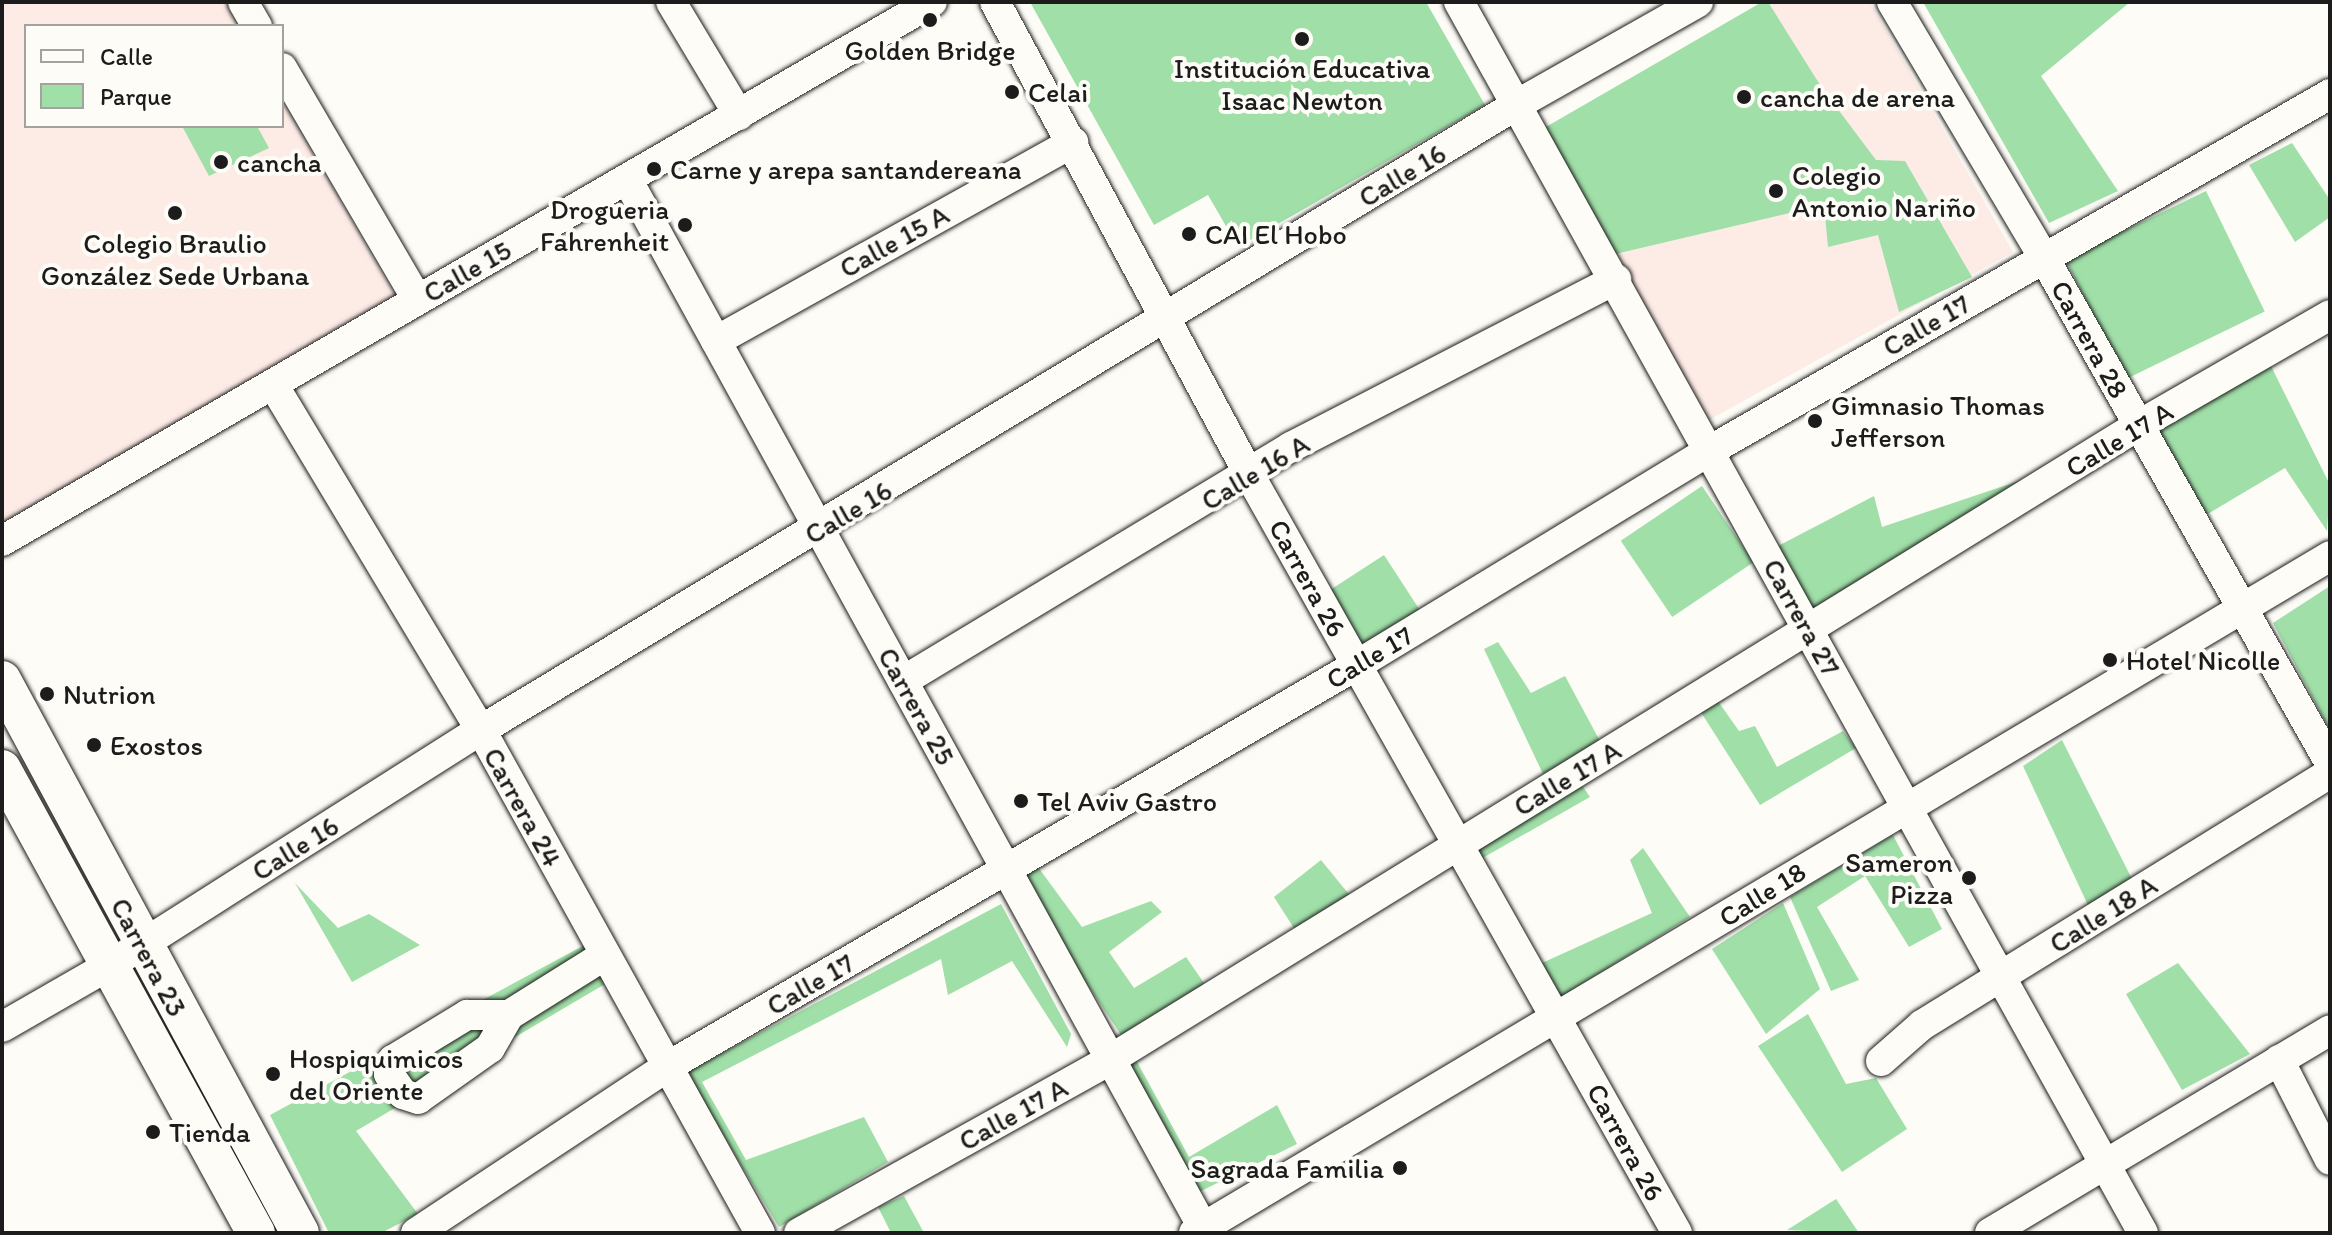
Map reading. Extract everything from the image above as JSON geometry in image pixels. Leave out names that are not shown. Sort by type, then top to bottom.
[{"type":"street","points":[[243,2],[256,24]]},
{"type":"street","points":[[671,2],[739,115]]},
{"type":"street","name":"Calle 15","points":[[2,541],[932,2]]},
{"type":"street","name":"Carrera 26","points":[[995,2],[1250,476],[1461,843],[1677,1233]]},
{"type":"street","name":"Carrera 27","points":[[1459,2],[1616,279],[2143,1233]]},
{"type":"street","name":"Calle 16","points":[[2,1027],[110,965],[481,730],[820,530],[1168,319],[1663,11],[1698,2]]},
{"type":"street","name":"Carrera 28","points":[[1892,2],[2043,256],[2330,763]]},
{"type":"street","points":[[284,71],[417,299]]},
{"type":"street","name":"Calle 17","points":[[416,1233],[667,1067],[1357,665],[1711,450],[2043,256],[2330,94]]},
{"type":"street","name":"Calle 15 A","points":[[716,341],[1073,142]]},
{"type":"street","name":"Carrera 25","points":[[627,179],[1111,1059],[1201,1231]]},
{"type":"street","name":"Calle 16 A","points":[[903,681],[1250,476],[1291,447],[1616,279]]},
{"type":"street","name":"Calle 17 A","points":[[799,1233],[1111,1059],[1810,632],[2139,425],[2330,315]]},
{"type":"street","name":"Carrera 24","points":[[274,386],[481,730],[760,1233]]},
{"type":"street","name":"Calle 18","points":[[1201,1231],[1558,1020],[1907,805],[2330,556]]},
{"type":"street","name":"Carrera 23","points":[[2,680],[142,945],[300,1233]]},
{"type":"street","name":"Carrera 23","points":[[2,769],[256,1233]]},
{"type":"street","name":"Calle 18 A","points":[[1881,1061],[1922,1025],[2330,773]]},
{"type":"street","points":[[509,1015],[605,955]]},
{"type":"street","points":[[1990,1233],[2330,1030]]},
{"type":"street","points":[[2279,1060],[2330,1160]]},
{"type":"shaded area","name":"Colegio Braulio González Sede Urbana","points":[[2,2],[225,2],[238,24],[24,24],[24,128],[284,128],[284,103],[397,299],[2,525]]},
{"type":"shaded area","name":"Colegio Antonio Nariño","points":[[1762,2],[1870,2],[2013,252],[1709,420],[1611,255]]},
{"type":"green space","points":[[1030,2],[1426,2],[1485,105],[1238,247],[1208,195],[1154,225]]},
{"type":"green space","points":[[1762,2],[1768,2],[1822,88],[1876,160],[1905,161],[1972,277],[1899,312],[1878,235],[1828,247],[1824,205],[1611,255],[1539,131]]},
{"type":"green space","points":[[1923,2],[2130,2],[2041,76],[2118,191],[2049,223]]},
{"type":"green space","name":"cancha","points":[[183,128],[258,128],[269,148],[209,176]]},
{"type":"green space","points":[[2292,143],[2330,200],[2330,217],[2295,242],[2249,165]]},
{"type":"green space","points":[[2206,191],[2265,311],[2125,380],[2066,259]]},
{"type":"green space","points":[[2267,358],[2330,485],[2327,531],[2285,468],[2206,515],[2151,421]]},
{"type":"green space","points":[[2036,475],[1811,612],[1772,549],[1874,496],[1882,527]]},
{"type":"green space","points":[[1702,486],[1753,562],[1672,617],[1621,541]]},
{"type":"green space","points":[[1384,555],[1422,613],[1360,653],[1323,595]]},
{"type":"green space","points":[[2330,586],[2330,730],[2273,623]]},
{"type":"green space","points":[[1498,642],[1531,693],[1565,676],[1601,743],[1543,774],[1484,649]]},
{"type":"green space","points":[[1715,697],[1739,731],[1755,726],[1777,767],[1843,731],[1856,748],[1760,805],[1697,706]]},
{"type":"green space","points":[[2062,740],[2136,887],[2094,918],[2023,766]]},
{"type":"green space","points":[[1577,778],[1590,797],[1479,860],[1542,963],[1652,913],[1630,860],[1643,848],[1690,917],[1548,1005],[1457,854]]},
{"type":"green space","points":[[1893,835],[1942,929],[1909,947],[1865,876],[1817,907],[1859,980],[1831,991],[1790,897]]},
{"type":"green space","points":[[1321,860],[1352,898],[1297,933],[1274,897]]},
{"type":"green space","points":[[1038,867],[1082,927],[1151,901],[1162,912],[1109,952],[1134,988],[1186,957],[1206,986],[1123,1038],[1015,876]]},
{"type":"green space","points":[[295,883],[338,928],[369,914],[420,945],[352,982]]},
{"type":"green space","points":[[1783,903],[1820,989],[1766,1034],[1712,949]]},
{"type":"green space","points":[[1001,904],[1071,1034],[1067,1047],[1012,961],[948,995],[941,959],[702,1082],[746,1160],[864,1117],[888,1162],[779,1227],[685,1073]]},
{"type":"green space","points":[[590,942],[605,984],[356,1131],[418,1214],[381,1233],[329,1233],[270,1115]]},
{"type":"green space","points":[[2178,963],[2250,1054],[2182,1090],[2126,994]]},
{"type":"green space","points":[[1808,1014],[1846,1084],[1876,1078],[1907,1129],[1842,1172],[1758,1046]]},
{"type":"green space","points":[[1135,1058],[1189,1157],[1277,1105],[1297,1144],[1193,1195],[1119,1064]]},
{"type":"green space","points":[[904,1196],[924,1233],[891,1233],[878,1207]]},
{"type":"green space","points":[[1836,1199],[1859,1233],[1787,1230]]},
{"type":"place","name":"Golden Bridge","points":[[930,20]]},
{"type":"place","name":"Institución Educativa Isaac Newton","points":[[1302,39]]},
{"type":"place","name":"Celai","points":[[1012,92]]},
{"type":"place","name":"cancha de arena","points":[[1744,97]]},
{"type":"place","name":"cancha","points":[[221,162]]},
{"type":"place","name":"Carne y arepa santandereana","points":[[654,169]]},
{"type":"place","name":"Colegio Antonio Nariño","points":[[1776,191]]},
{"type":"place","name":"Colegio Braulio González Sede Urbana","points":[[175,213]]},
{"type":"place","name":"Drogueria Fahrenheit","points":[[685,225]]},
{"type":"place","name":"CAI El Hobo","points":[[1189,234]]},
{"type":"place","name":"Gimnasio Thomas Jefferson","points":[[1815,421]]},
{"type":"place","name":"Hotel Nicolle","points":[[2110,660]]},
{"type":"place","name":"Nutrion","points":[[47,694]]},
{"type":"place","name":"Exostos","points":[[94,745]]},
{"type":"place","name":"Tel Aviv Gastro","points":[[1021,801]]},
{"type":"place","name":"Sameron Pizza","points":[[1969,878]]},
{"type":"place","name":"Hospiquimicos del Oriente","points":[[273,1074]]},
{"type":"place","name":"Tienda","points":[[153,1132]]},
{"type":"place","name":"Sagrada Familia","points":[[1400,1168]]}]
